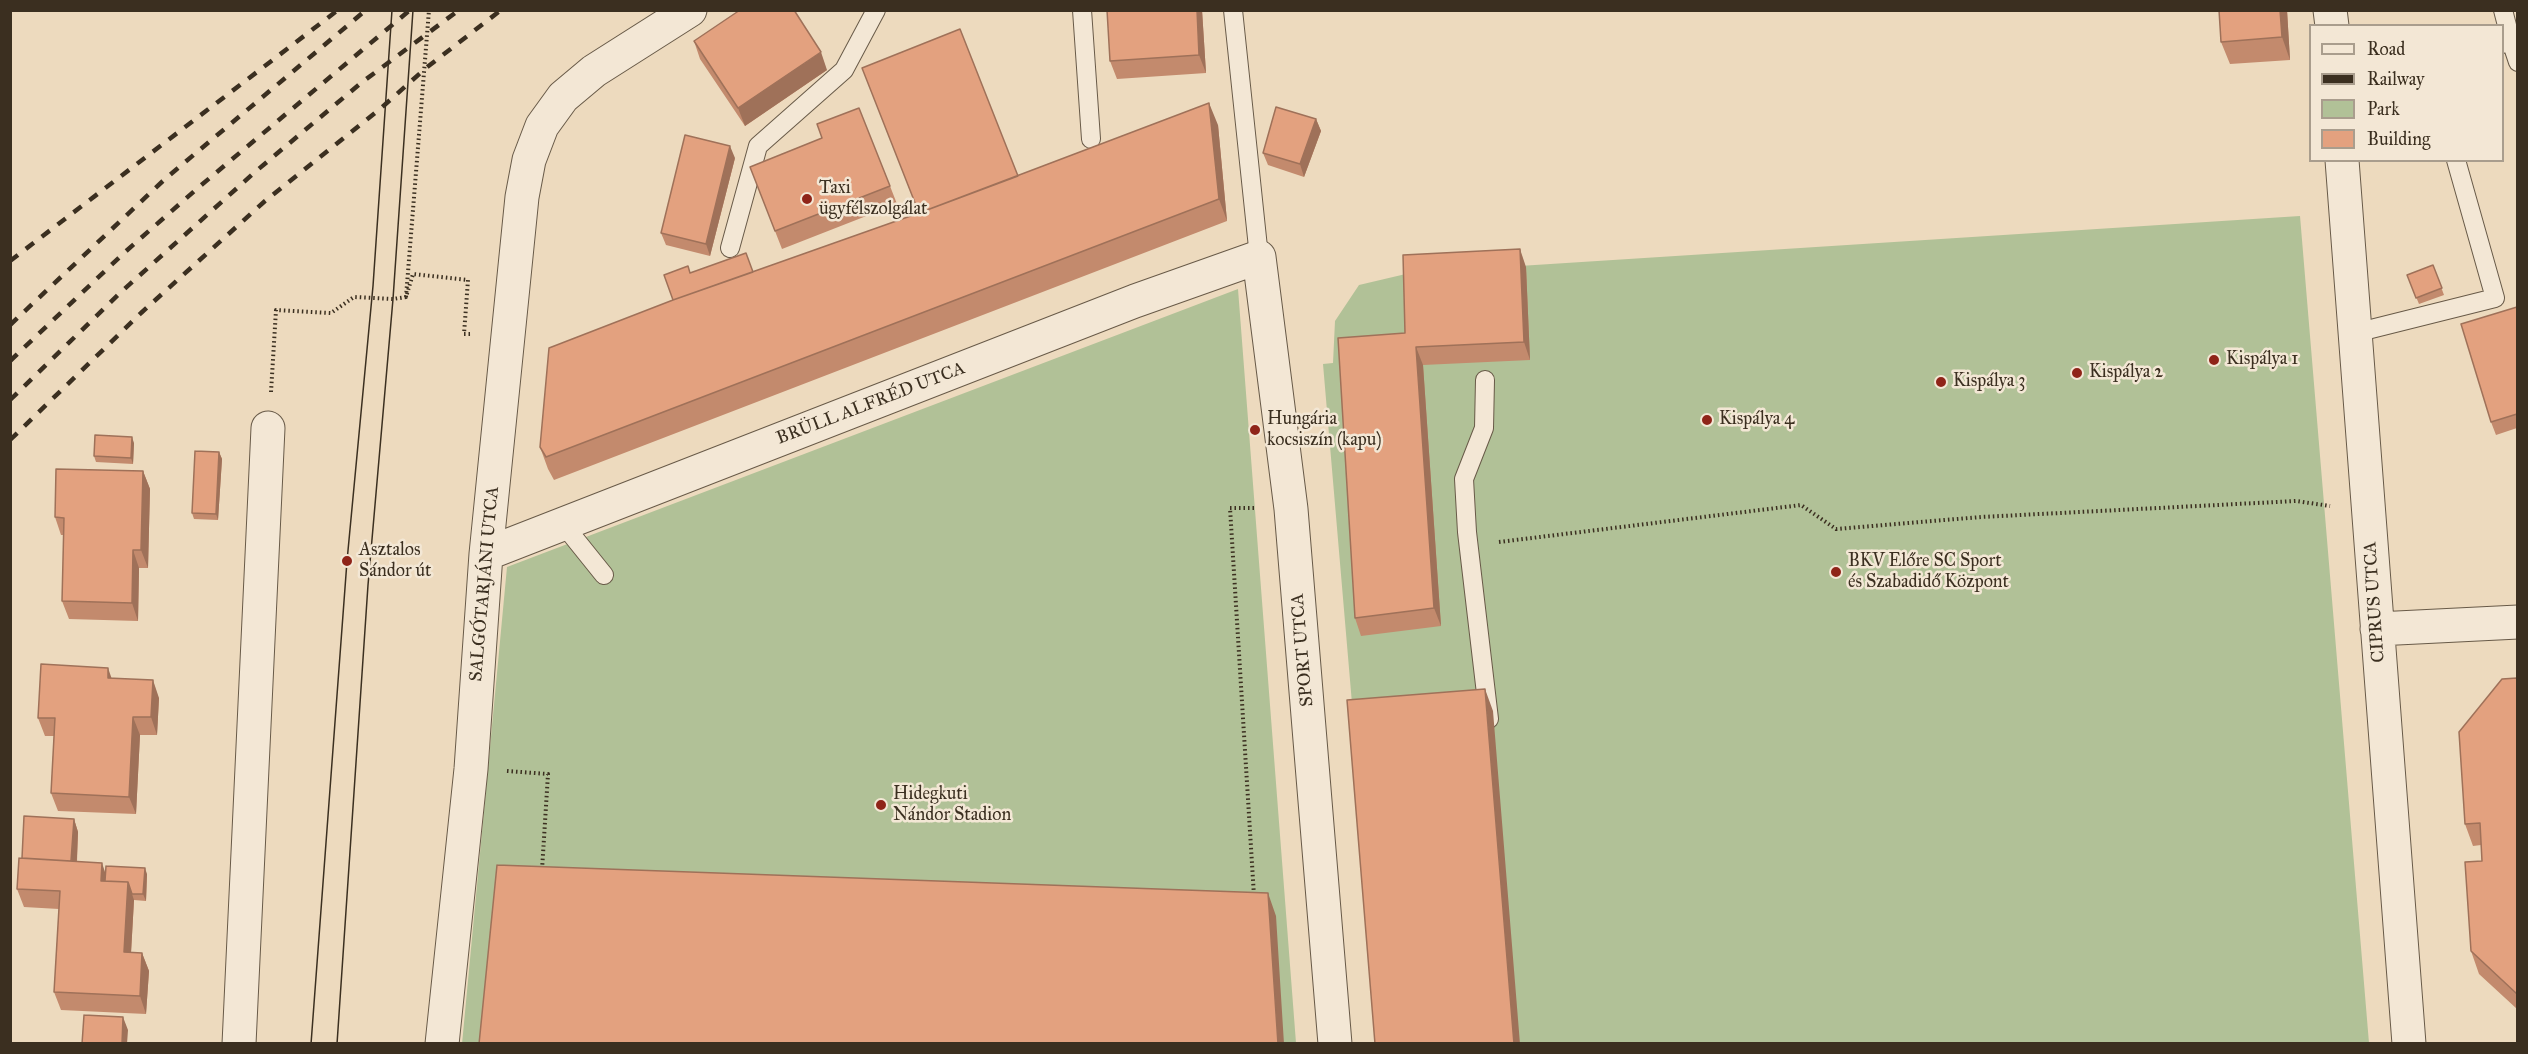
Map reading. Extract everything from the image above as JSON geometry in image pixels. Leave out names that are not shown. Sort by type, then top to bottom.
[{"type":"street","name":"SALGÓTARJÁNI UTCA","points":[[442,1044],[471,768],[486,554],[522,197],[529,160],[542,126],[563,97],[594,71],[690,10]]},
{"type":"street","name":"CIPRUS UTCA","points":[[2342,162],[2409,1044]]},
{"type":"street","name":"BRÜLL ALFRÉD UTCA","points":[[486,554],[1124,306],[1259,258]]},
{"type":"street","name":"SPORT UTCA","points":[[1259,258],[1291,509],[1335,1044]]},
{"type":"street","points":[[239,1044],[268,428]]},
{"type":"street","points":[[2377,630],[2517,622]]},
{"type":"lane","points":[[730,248],[758,146],[844,70],[876,10]]},
{"type":"lane","points":[[1083,10],[1091,140]]},
{"type":"lane","points":[[1233,10],[1259,258]]},
{"type":"lane","points":[[2503,10],[2507,42],[2517,62]]},
{"type":"lane","points":[[2355,333],[2495,298],[2457,162]]},
{"type":"lane","points":[[1485,380],[1484,428],[1464,479],[1469,545],[1491,737]]},
{"type":"lane","points":[[563,524],[604,575]]},
{"type":"path","points":[[406,297],[429,10]]},
{"type":"path","points":[[406,297],[413,274],[468,280],[464,333]]},
{"type":"path","points":[[268,428],[276,310],[330,313],[354,297],[393,299],[406,297]]},
{"type":"path","points":[[1469,545],[1801,505],[1836,529],[1959,519],[2296,501],[2368,513]]},
{"type":"path","points":[[1230,508],[1255,903]]},
{"type":"path","points":[[542,877],[548,774]]},
{"type":"green space","name":"BKV Előre SC Sport és Szabadidő Központ","points":[[2300,216],[2369,1043],[1381,1043],[1323,364],[1333,363],[1335,321],[1359,285],[1410,273]]},
{"type":"green space","name":"Hidegkuti Nándor Stadion","points":[[1238,289],[1296,1043],[462,1044],[507,567]]},
{"type":"building","points":[[740,10],[794,10],[821,52],[738,108],[694,41]]},
{"type":"building","points":[[1107,10],[1197,10],[1199,55],[1110,61]]},
{"type":"building","points":[[2219,10],[2280,10],[2282,37],[2221,42]]},
{"type":"building","points":[[960,29],[1018,176],[919,213],[862,68]]},
{"type":"building","points":[[1209,103],[1219,199],[546,457],[540,447],[549,348],[673,300],[919,213]]},
{"type":"building","points":[[1276,107],[1316,119],[1300,164],[1263,153]]},
{"type":"building","points":[[859,108],[890,186],[775,231],[750,167],[822,138],[817,124]]},
{"type":"building","points":[[685,135],[730,146],[706,244],[661,233]]},
{"type":"building","points":[[1520,249],[1524,342],[1416,347],[1434,608],[1355,618],[1338,338],[1405,333],[1403,255]]},
{"type":"building","points":[[746,253],[753,272],[673,300],[664,275],[688,266],[690,273]]},
{"type":"building","points":[[2433,265],[2442,288],[2416,298],[2407,275]]},
{"type":"building","points":[[2517,307],[2517,414],[2491,422],[2461,324]]},
{"type":"building","points":[[95,435],[132,437],[131,458],[94,456]]},
{"type":"building","points":[[195,451],[219,452],[216,514],[192,513]]},
{"type":"building","points":[[56,469],[143,471],[141,550],[133,550],[132,603],[62,601],[64,518],[55,517]]},
{"type":"building","points":[[41,664],[108,668],[108,678],[153,680],[151,717],[133,717],[129,797],[51,793],[55,718],[38,718]]},
{"type":"building","points":[[2517,678],[2517,994],[2471,951],[2465,862],[2482,861],[2480,823],[2465,824],[2459,732],[2502,679]]},
{"type":"building","points":[[1485,689],[1514,1044],[1375,1044],[1347,700]]},
{"type":"building","points":[[24,816],[74,819],[71,861],[22,858]]},
{"type":"building","points":[[19,858],[102,863],[101,881],[128,882],[124,952],[142,953],[140,996],[54,992],[60,891],[17,889]]},
{"type":"building","points":[[497,865],[1268,893],[1278,1044],[479,1044]]},
{"type":"building","points":[[106,866],[145,868],[143,894],[132,894],[128,882],[105,881]]},
{"type":"building","points":[[84,1015],[123,1017],[122,1044],[82,1044]]},
{"type":"tram line","points":[[311,1044],[347,561],[373,286],[392,10]]},
{"type":"tram line","points":[[337,1044],[368,585],[393,299],[413,10]]},
{"type":"railway","points":[[10,261],[338,10]]},
{"type":"railway","points":[[10,325],[165,179],[366,10]]},
{"type":"railway","points":[[10,361],[125,252],[199,187],[410,10]]},
{"type":"railway","points":[[10,400],[121,292],[255,172],[361,83],[459,10]]},
{"type":"railway","points":[[10,440],[141,313],[265,201],[380,109],[426,68],[501,10]]},
{"type":"place","name":"Taxi ügyfélszolgálat","points":[[807,199]]},
{"type":"place","name":"Kispálya 1","points":[[2214,360]]},
{"type":"place","name":"Kispálya 2","points":[[2077,373]]},
{"type":"place","name":"Kispálya 3","points":[[1941,382]]},
{"type":"place","name":"Kispálya 4","points":[[1707,420]]},
{"type":"place","name":"Hungária kocsiszín (kapu)","points":[[1255,430]]},
{"type":"place","name":"Asztalos Sándor út","points":[[347,561]]},
{"type":"place","name":"BKV Előre SC Sport és Szabadidő Központ","points":[[1836,572]]},
{"type":"place","name":"Hidegkuti Nándor Stadion","points":[[881,805]]}]
